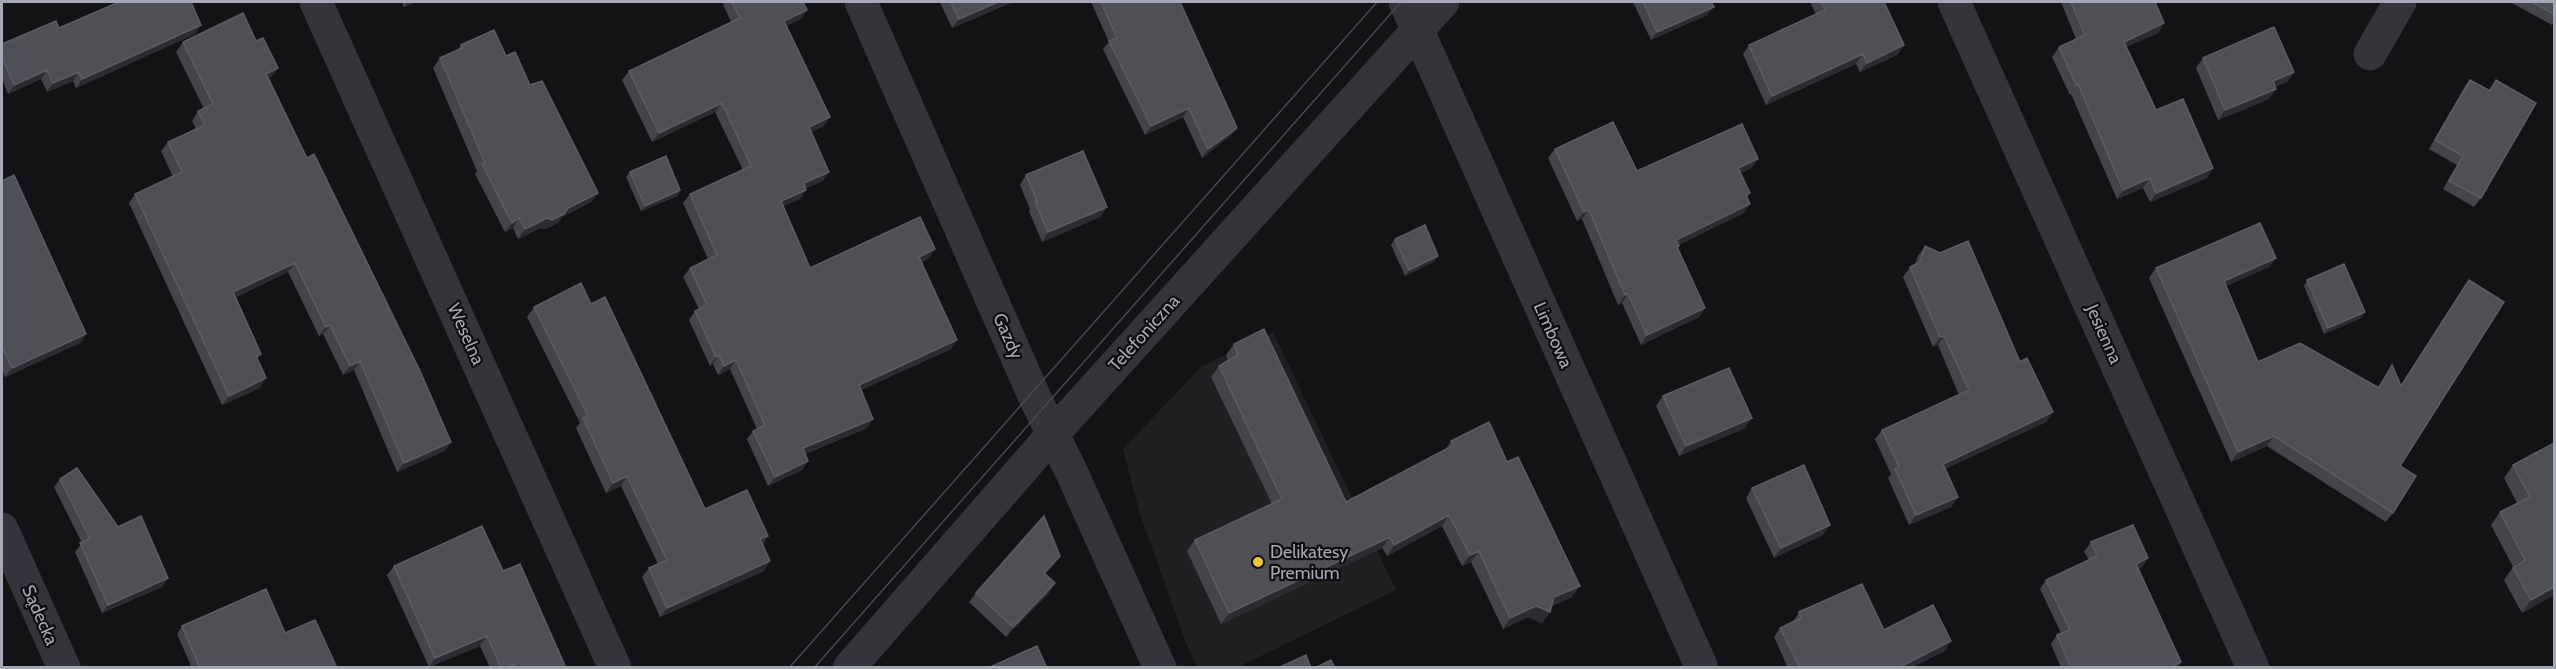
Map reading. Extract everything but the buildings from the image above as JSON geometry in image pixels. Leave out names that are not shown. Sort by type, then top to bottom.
[{"type":"street","name":"Weselna","points":[[316,2],[615,668]]},
{"type":"street","name":"Gazdy","points":[[861,2],[1052,435],[1072,473],[1160,668]]},
{"type":"street","name":"Telefoniczna","points":[[849,668],[1411,16],[1443,2]]},
{"type":"street","name":"Jesienna","points":[[1954,2],[2253,668]]},
{"type":"street","points":[[2370,54],[2400,2]]},
{"type":"street","name":"Limbowa","points":[[1411,16],[1702,668]]},
{"type":"street","name":"Sądecka","points":[[2,529],[64,668]]},
{"type":"shaded area","points":[[1273,332],[1396,590],[1238,667],[1197,667],[1186,643],[1139,511],[1123,449],[1202,366]]},
{"type":"tram line","points":[[789,668],[1377,2]]},
{"type":"tram line","points":[[814,668],[1401,2]]},
{"type":"place","name":"Delikatesy Premium","points":[[1258,562]]}]
